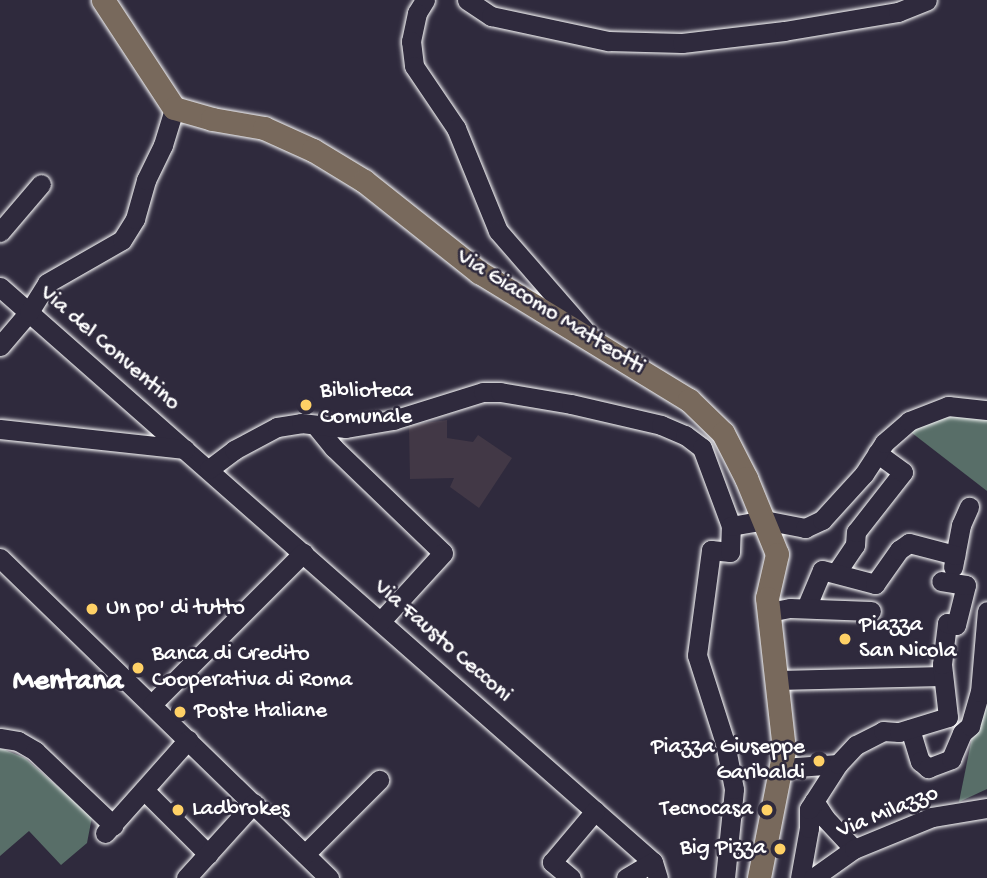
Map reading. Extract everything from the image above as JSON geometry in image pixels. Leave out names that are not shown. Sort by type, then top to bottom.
[{"type":"main road","points":[[103,0],[174,108]]},
{"type":"main road","name":"Via Giacomo Matteotti","points":[[174,108],[212,119],[264,128],[313,150],[364,181],[479,272],[689,400],[723,433],[777,554],[767,598],[784,750],[783,768],[760,878]]},
{"type":"street","points":[[425,0],[417,13],[411,41],[414,66],[456,128],[498,231],[595,343]]},
{"type":"street","points":[[467,0],[491,16],[608,41],[682,43],[784,32],[898,12],[927,0]]},
{"type":"street","points":[[0,346],[29,312],[47,283],[122,240],[135,219],[146,180],[163,145],[174,108]]},
{"type":"street","points":[[0,232],[41,184]]},
{"type":"street","name":"Via del Conventino","points":[[0,286],[185,449]]},
{"type":"street","points":[[209,469],[234,450],[277,427],[301,423],[346,428],[393,420],[483,392],[570,404],[661,425],[702,448],[732,526],[730,552],[711,550],[696,655],[725,743],[734,789],[725,878]]},
{"type":"street","points":[[732,526],[764,520],[805,528],[828,513],[864,474],[884,443],[909,421],[948,406],[987,410]]},
{"type":"street","points":[[316,426],[334,448],[443,553],[381,621]]},
{"type":"street","points":[[0,429],[185,449]]},
{"type":"street","name":"Via Fausto Cecconi","points":[[185,449],[595,811],[656,870]]},
{"type":"street","points":[[806,608],[829,571],[855,545],[856,532],[903,472],[877,453]]},
{"type":"street","points":[[828,513],[856,532]]},
{"type":"street","points":[[800,878],[812,805],[838,764],[856,745],[883,731],[900,732],[948,717],[943,676],[947,622],[956,625],[966,585],[946,581],[956,555],[960,518]]},
{"type":"street","points":[[829,571],[875,584],[885,567],[909,543],[956,555]]},
{"type":"street","points":[[152,704],[303,553]]},
{"type":"street","points":[[0,558],[329,878]]},
{"type":"street","points":[[769,612],[806,608],[871,611]]},
{"type":"street","points":[[910,729],[920,761],[928,768],[951,759],[962,733],[970,726],[979,692],[987,611]]},
{"type":"street","points":[[776,680],[943,676]]},
{"type":"street","points":[[0,738],[18,741],[35,751],[108,829],[188,740]]},
{"type":"street","points":[[783,768],[838,764]]},
{"type":"street","points":[[305,854],[379,780]]},
{"type":"street","points":[[144,790],[208,853]]},
{"type":"street","points":[[186,878],[254,803]]},
{"type":"street","points":[[812,805],[854,849]]},
{"type":"street","name":"Via Milazzo","points":[[813,878],[854,849],[932,817],[987,808]]},
{"type":"street","points":[[571,878],[552,862],[595,811]]},
{"type":"street","points":[[626,878],[656,870]]},
{"type":"shaded area","points":[[447,420],[447,438],[473,442],[478,435],[512,458],[479,508],[450,487],[454,478],[410,479],[409,425]]},
{"type":"green space","points":[[974,412],[987,416],[987,491],[903,426]]},
{"type":"green space","points":[[987,663],[987,789],[959,802]]},
{"type":"green space","points":[[0,748],[25,758],[92,817],[87,843],[61,865],[29,831],[0,856]]},
{"type":"place","name":"Biblioteca Comunale","points":[[306,405]]},
{"type":"place","name":"Un po' di tutto","points":[[92,609]]},
{"type":"place","name":"Piazza San Nicola","points":[[845,639]]},
{"type":"place","name":"Banca di Credito Cooperativa di Roma","points":[[138,668]]},
{"type":"place","name":"Poste Italiane","points":[[180,712]]},
{"type":"place","name":"Piazza Giuseppe Garibaldi","points":[[819,761]]},
{"type":"place","name":"Ladbrokes","points":[[178,810]]},
{"type":"place","name":"Tecnocasa","points":[[767,810]]},
{"type":"place","name":"Big Pizza","points":[[780,849]]},
{"type":"district","name":"Mentana","points":[[68,683]]}]
